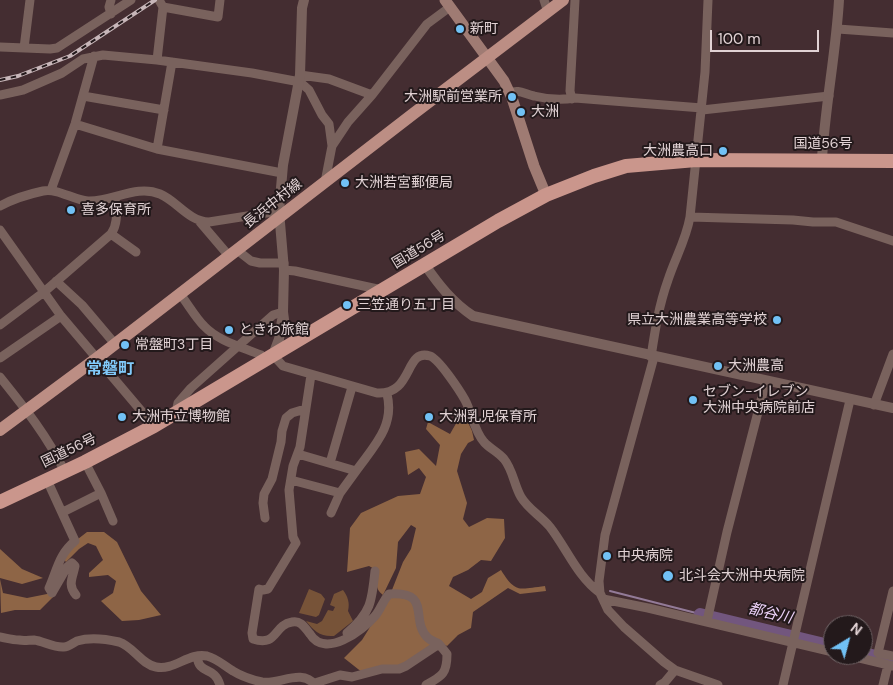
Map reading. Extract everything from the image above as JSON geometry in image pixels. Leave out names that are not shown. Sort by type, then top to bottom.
[{"type":"highway","name":"国道56号","points":[[0,502],[86,462],[154,426],[498,221],[546,195],[594,176],[626,166],[656,162],[822,159],[893,161]]},
{"type":"main road","name":"長浜中村線","points":[[0,430],[116,344],[279,215],[487,59],[546,6],[563,0]]},
{"type":"main road","points":[[448,4],[510,93],[534,166],[546,195]]},
{"type":"street","points":[[24,48],[30,0]]},
{"type":"street","points":[[111,0],[109,7],[111,14]]},
{"type":"street","points":[[0,47],[58,48],[131,0]]},
{"type":"street","points":[[157,60],[161,4],[218,17],[220,0]]},
{"type":"street","points":[[268,357],[279,339],[283,312],[284,267],[279,215],[282,172],[300,78],[302,8],[304,0]]},
{"type":"street","points":[[572,99],[570,91],[575,0]]},
{"type":"street","points":[[708,0],[702,109],[687,234],[668,278],[659,308],[653,357],[607,526],[601,554],[599,581],[601,596],[608,610],[624,627],[675,670],[718,685]]},
{"type":"street","points":[[822,159],[838,29],[839,0]]},
{"type":"street","points":[[332,146],[348,122],[372,95],[427,24],[448,4]]},
{"type":"street","points":[[838,29],[893,33]]},
{"type":"street","points":[[0,95],[23,90],[62,72],[83,59],[103,55],[300,78],[329,79],[372,95]]},
{"type":"street","points":[[51,190],[75,124],[94,56]]},
{"type":"street","points":[[157,150],[172,62]]},
{"type":"street","points":[[300,78],[329,124],[332,146],[325,182]]},
{"type":"street","points":[[510,93],[516,90],[534,96],[567,100],[702,109],[829,96]]},
{"type":"street","points":[[83,96],[164,110]]},
{"type":"street","points":[[75,124],[157,150],[282,172]]},
{"type":"street","points":[[0,206],[11,200],[51,190],[88,201],[115,197],[137,190],[149,191],[160,194],[200,222],[233,253],[260,263],[383,290]]},
{"type":"street","points":[[0,325],[44,292],[111,234],[117,220],[115,197]]},
{"type":"street","points":[[200,222],[279,215]]},
{"type":"street","points":[[690,217],[836,222],[893,241]]},
{"type":"street","points":[[0,230],[61,316],[154,426]]},
{"type":"street","points":[[111,234],[136,252]]},
{"type":"street","points":[[425,265],[458,307],[472,316],[893,408]]},
{"type":"street","points":[[56,281],[82,304],[116,344]]},
{"type":"street","points":[[180,294],[203,325],[211,332],[239,346],[268,357],[283,366],[352,387],[387,394],[402,383],[416,358],[423,355],[431,356],[441,364],[465,399],[478,433],[484,442],[504,459],[510,468],[519,494],[526,505],[549,527],[571,561],[590,586],[601,596],[708,617],[794,638],[823,648]]},
{"type":"street","points":[[283,312],[285,326],[291,332],[307,335]]},
{"type":"street","points":[[176,413],[178,403],[191,388],[273,315],[283,312]]},
{"type":"street","points":[[0,358],[61,316]]},
{"type":"street","points":[[874,405],[893,354]]},
{"type":"street","points":[[311,375],[300,447],[293,466],[291,480],[290,497],[293,537],[296,543],[268,589],[263,590],[259,588],[252,633],[253,639],[263,642],[268,641],[286,624],[296,621],[304,626],[310,636],[319,642],[330,644],[344,641],[374,618],[382,602],[389,594],[400,593],[410,595],[417,603],[422,627],[428,638],[439,644],[448,654],[445,672],[426,685]]},
{"type":"street","points":[[0,377],[51,444],[65,472]]},
{"type":"street","points":[[708,617],[766,381]]},
{"type":"street","points":[[330,463],[352,387]]},
{"type":"street","points":[[331,513],[340,493],[386,428],[390,408],[387,394]]},
{"type":"street","points":[[782,685],[850,400]]},
{"type":"street","points":[[265,518],[263,503],[265,493],[272,479],[286,418],[292,413],[305,409]]},
{"type":"street","points":[[298,454],[356,471]]},
{"type":"street","points":[[86,462],[113,521]]},
{"type":"street","points":[[47,480],[75,541],[68,546],[61,556],[49,588],[52,593],[67,567],[72,563],[75,566],[70,584],[76,595]]},
{"type":"street","points":[[291,480],[340,493]]},
{"type":"street","points":[[63,512],[101,493]]},
{"type":"street","points":[[319,642],[341,637],[362,617],[371,602],[375,571]]},
{"type":"street","points":[[877,657],[893,591]]},
{"type":"street","points":[[0,637],[34,640],[64,647],[78,641],[91,639],[118,642],[128,646],[148,664],[157,668],[166,668],[196,656],[205,655],[215,658],[234,671],[261,682],[272,683],[296,677],[306,678],[315,684],[340,675],[352,677],[382,669],[399,669],[439,644]]},
{"type":"street","points":[[196,656],[197,662],[201,667],[218,677],[220,685]]},
{"type":"street","points":[[873,657],[893,656]]},
{"type":"street","points":[[877,657],[890,665],[883,685]]},
{"type":"street","points":[[660,685],[675,670]]},
{"type":"shaded area","points":[[465,416],[474,440],[468,443],[461,454],[457,471],[467,503],[463,519],[469,527],[487,518],[504,519],[505,538],[491,561],[481,560],[468,570],[453,577],[449,586],[471,599],[482,592],[488,578],[501,570],[511,583],[519,588],[545,586],[546,591],[520,594],[508,588],[473,612],[471,628],[458,635],[447,646],[439,642],[399,666],[363,673],[344,658],[362,640],[390,595],[403,562],[411,549],[416,528],[411,525],[398,542],[396,568],[383,595],[377,587],[378,571],[369,566],[347,572],[350,528],[361,513],[398,496],[420,494],[426,477],[419,468],[408,475],[405,452],[419,449],[436,466],[440,445],[426,429],[428,422],[450,434],[458,420]]},
{"type":"shaded area","points":[[87,532],[104,532],[117,542],[141,591],[161,615],[139,620],[122,621],[101,601],[113,593],[116,581],[108,575],[89,577],[89,573],[103,560],[96,546],[88,543],[66,562],[61,556],[69,546]]},
{"type":"shaded area","points":[[0,549],[22,569],[43,578],[22,584],[0,578]]},
{"type":"shaded area","points":[[0,579],[3,593],[27,598],[52,593],[54,596],[40,610],[15,610],[1,613]]},
{"type":"shaded area","points":[[309,589],[321,594],[325,599],[319,615],[316,617],[299,613]]},
{"type":"shaded area","points":[[343,590],[348,600],[348,611],[353,621],[334,636],[318,633],[306,621],[317,624],[322,621],[328,610],[333,611],[335,607],[330,605],[334,594]]},
{"type":"waterway","points":[[610,591],[700,614]]},
{"type":"waterway","name":"都谷川","points":[[700,614],[823,644]]},
{"type":"waterway","name":"都谷川","points":[[873,655],[890,659]]},
{"type":"railway","points":[[0,80],[18,76],[70,56],[155,0]]},
{"type":"place","name":"新町","points":[[460,29]]},
{"type":"place","name":"大洲駅前営業所","points":[[512,97]]},
{"type":"place","name":"大洲","points":[[521,112]]},
{"type":"place","name":"大洲農高口","points":[[723,151]]},
{"type":"place","name":"大洲若宮郵便局","points":[[345,183]]},
{"type":"place","name":"喜多保育所","points":[[71,210]]},
{"type":"place","name":"三笠通り五丁目","points":[[347,305]]},
{"type":"place","name":"県立大洲農業高等学校","points":[[777,320]]},
{"type":"place","name":"ときわ旅館","points":[[229,330]]},
{"type":"place","name":"常盤町3丁目","points":[[125,345]]},
{"type":"place","name":"大洲農高","points":[[718,366]]},
{"type":"place","name":"セブン-イレブン 大洲中央病院前店","points":[[693,400]]},
{"type":"place","name":"大洲市立博物館","points":[[122,417]]},
{"type":"place","name":"大洲乳児保育所","points":[[429,417]]},
{"type":"place","name":"中央病院","points":[[607,556]]},
{"type":"place","name":"北斗会大洲中央病院","points":[[668,576]]},
{"type":"district","name":"常磐町","points":[[110,370]]}]
